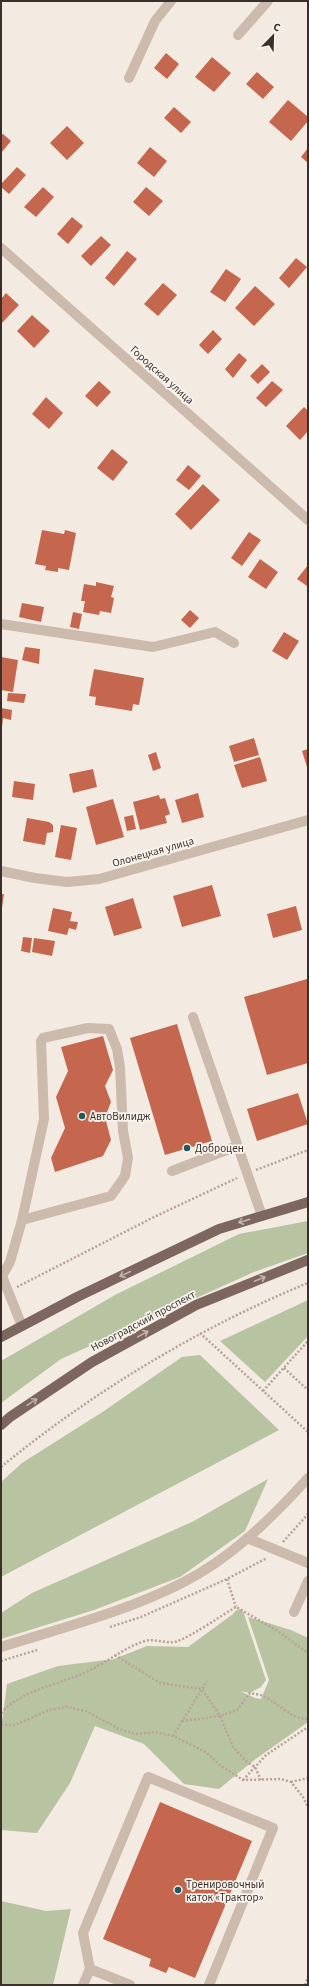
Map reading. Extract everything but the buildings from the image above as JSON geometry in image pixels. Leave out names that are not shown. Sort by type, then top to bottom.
[{"type":"main road","points":[[1,1337],[77,1297],[220,1229],[308,1202]]},
{"type":"main road","name":"Новоградский проспект","points":[[1,1425],[10,1417],[92,1362],[196,1305],[308,1260]]},
{"type":"street","points":[[129,78],[155,21],[171,1]]},
{"type":"street","points":[[238,35],[268,1]]},
{"type":"street","name":"Городская улица","points":[[1,248],[308,520]]},
{"type":"street","points":[[1,624],[154,647],[215,632],[234,643]]},
{"type":"street","name":"Олонецкая улица","points":[[1,871],[35,878],[67,882],[99,879],[308,820]]},
{"type":"street","points":[[193,1017],[262,1216]]},
{"type":"street","points":[[22,1220],[111,1196],[125,1176],[128,1158],[123,1131],[120,1068],[117,1049],[109,1029],[88,1028],[43,1038],[41,1041],[44,1119],[22,1220],[10,1262],[2,1276],[22,1326]]},
{"type":"street","points":[[172,1171],[237,1146]]},
{"type":"street","points":[[1,1647],[112,1611],[182,1583],[216,1562],[247,1538],[308,1478]]},
{"type":"street","points":[[247,1538],[308,1563]]},
{"type":"street","points":[[294,1612],[308,1580]]},
{"type":"street","points":[[84,1985],[90,1968],[83,1933],[148,1777],[273,1828],[209,1985]]},
{"type":"street","points":[[90,1968],[130,1985]]},
{"type":"path","points":[[8,1291],[154,1217],[247,1173],[308,1150]]},
{"type":"path","points":[[1,1467],[43,1432],[200,1333],[276,1296],[308,1283]]},
{"type":"path","points":[[200,1333],[308,1432]]},
{"type":"path","points":[[263,1391],[308,1341]]},
{"type":"path","points":[[284,1368],[308,1390]]},
{"type":"path","points":[[227,1579],[236,1607],[276,1630],[308,1653]]},
{"type":"path","points":[[1,1713],[24,1697],[87,1671],[115,1654],[146,1641],[177,1642],[236,1607]]},
{"type":"path","points":[[115,1654],[160,1683],[202,1689],[220,1716],[233,1747],[255,1768],[261,1780]]},
{"type":"path","points":[[173,1736],[207,1681]]},
{"type":"path","points":[[182,1721],[220,1716],[237,1710],[250,1693],[262,1695],[290,1713],[302,1719],[308,1719]]},
{"type":"path","points":[[1,1725],[16,1725],[49,1710],[66,1707],[86,1711],[119,1729],[138,1734],[155,1732],[173,1736],[206,1752],[221,1766],[243,1780],[281,1779],[291,1782],[308,1778]]},
{"type":"path","points":[[243,1780],[266,1755],[308,1726]]},
{"type":"path","points":[[291,1782],[303,1797],[308,1807]]},
{"type":"path","points":[[305,1985],[308,1977]]},
{"type":"green space","points":[[308,1221],[308,1253],[254,1272],[61,1359],[1,1403],[1,1361],[115,1295],[239,1234]]},
{"type":"green space","points":[[308,1300],[308,1336],[265,1382],[220,1341]]},
{"type":"green space","points":[[200,1355],[279,1430],[1,1577],[1,1482],[22,1463],[104,1411],[182,1357]]},
{"type":"green space","points":[[268,1479],[245,1531],[180,1577],[94,1610],[1,1639],[1,1613],[32,1593],[192,1522]]},
{"type":"green space","points":[[240,1609],[243,1611],[266,1680],[261,1687],[250,1693],[240,1691],[255,1698],[261,1699],[269,1680],[248,1617],[291,1630],[308,1638],[308,1722],[253,1761],[219,1789],[184,1784],[144,1744],[95,1726],[70,1783],[37,1833],[1,1830],[1,1729],[7,1684],[58,1666],[114,1659],[147,1646],[188,1647],[235,1611]]},
{"type":"green space","points":[[1,1901],[46,1911],[71,1909],[53,1985],[1,1985]]},
{"type":"place","name":"АвтоВилидж","points":[[82,1116]]},
{"type":"place","name":"Доброцен","points":[[187,1148]]},
{"type":"place","name":"Тренировочный каток «Трактор»","points":[[178,1890]]}]
